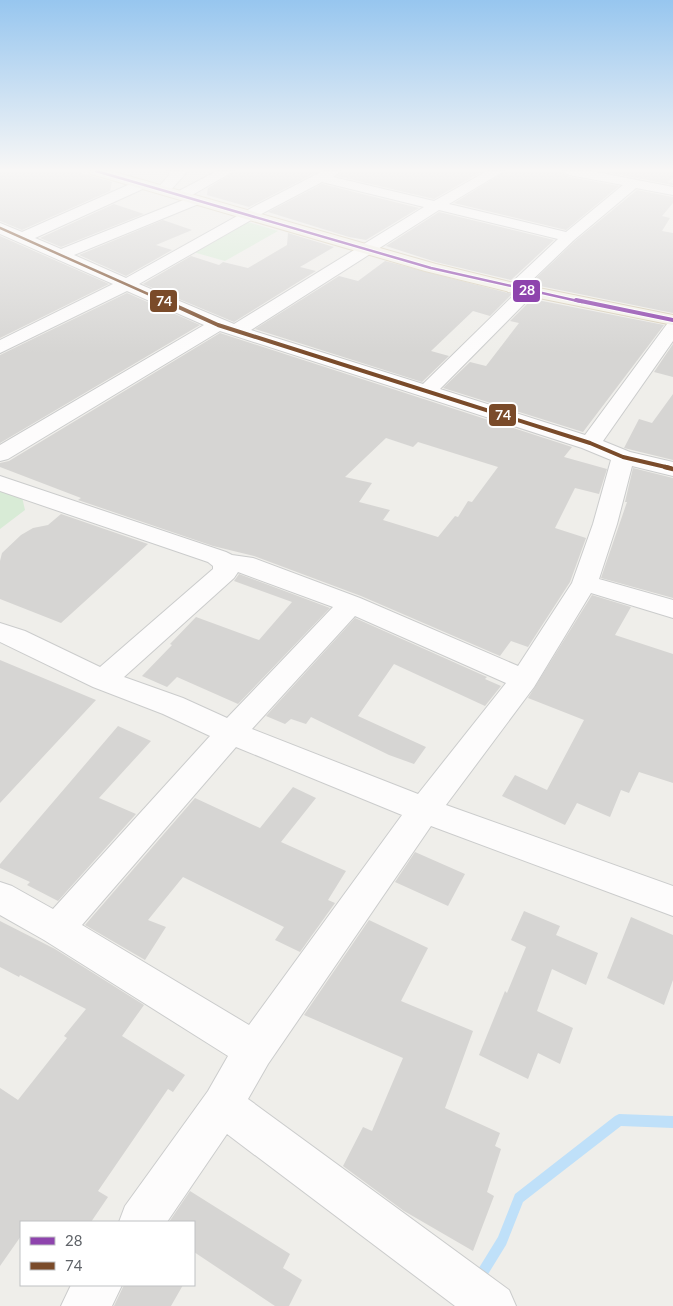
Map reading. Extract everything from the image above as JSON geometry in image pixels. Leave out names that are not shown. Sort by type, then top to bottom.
[{"type":"main road","points":[[305,232],[364,250],[521,290],[673,320]]},
{"type":"street","points":[[9,232],[227,328],[590,443],[623,457],[673,469]]},
{"type":"street","points":[[22,238],[35,232]]},
{"type":"street","points":[[61,255],[113,232]]},
{"type":"street","points":[[0,347],[127,284],[223,232]]},
{"type":"street","points":[[0,454],[227,328],[393,232]]},
{"type":"street","points":[[548,232],[569,237]]},
{"type":"street","points":[[426,392],[575,232]]},
{"type":"street","points":[[590,443],[673,328]]},
{"type":"street","points":[[143,1221],[222,1104],[254,1050],[424,810],[524,680],[585,583],[606,524],[623,457]]},
{"type":"street","points":[[0,483],[217,557],[226,563],[244,564],[351,604],[524,680]]},
{"type":"street","points":[[103,680],[225,572],[226,563]]},
{"type":"street","points":[[585,583],[673,609]]},
{"type":"street","points":[[57,929],[230,733],[351,604]]},
{"type":"street","points":[[0,632],[103,680],[173,706],[230,733],[424,810],[673,901]]},
{"type":"street","points":[[0,897],[57,929],[254,1050]]},
{"type":"street","points":[[222,1104],[478,1295]]},
{"type":"street","points":[[84,1306],[97,1286]]},
{"type":"green space","points":[[230,232],[276,232],[225,261],[193,252]]},
{"type":"green space","points":[[0,488],[22,497],[25,510],[0,529]]},
{"type":"building","points":[[53,232],[99,232],[61,247],[40,238]]},
{"type":"building","points":[[134,232],[187,232],[156,245],[172,250],[126,276],[79,255]]},
{"type":"building","points":[[333,232],[379,232],[366,240]]},
{"type":"building","points":[[408,232],[521,232],[554,240],[511,280],[436,262],[386,246]]},
{"type":"building","points":[[586,232],[673,233],[673,313],[530,284]]},
{"type":"building","points":[[288,233],[334,247],[300,267],[316,271],[234,322],[143,284],[191,256],[219,265],[223,262],[248,268],[287,245]]},
{"type":"building","points":[[0,236],[109,284],[0,338]]},
{"type":"building","points":[[385,261],[512,294],[490,316],[473,311],[431,351],[449,356],[422,382],[255,329],[339,276],[358,281]]},
{"type":"building","points":[[127,293],[200,325],[0,443],[0,355]]},
{"type":"building","points":[[532,299],[664,325],[583,432],[443,388],[470,362],[486,366],[519,323],[510,321]]},
{"type":"building","points":[[220,333],[572,447],[564,457],[607,469],[599,494],[575,488],[555,528],[586,538],[570,582],[528,647],[511,641],[500,656],[361,596],[254,556],[213,546],[78,500],[81,498],[0,467],[0,463],[9,461]],"holes":[[[386,438],[413,447],[418,442],[498,467],[472,502],[468,501],[458,517],[455,516],[438,537],[383,520],[390,510],[359,502],[372,483],[345,477]]]},
{"type":"building","points":[[673,344],[673,377],[654,372]]},
{"type":"building","points":[[673,394],[673,460],[624,448],[639,419],[652,423]]},
{"type":"building","points":[[633,468],[673,478],[673,598],[601,578],[627,502],[625,502]]},
{"type":"building","points":[[61,514],[148,544],[61,623],[0,599],[0,561],[2,553],[21,535],[33,528],[48,525]]},
{"type":"building","points":[[239,574],[330,608],[238,704],[177,677],[167,687],[142,676],[196,617],[259,640],[292,602],[234,581]]},
{"type":"building","points":[[592,595],[631,607],[615,635],[673,654],[673,783],[639,772],[629,793],[621,790],[610,817],[577,803],[565,825],[502,796],[515,775],[547,790],[584,720],[528,698]]},
{"type":"building","points":[[355,618],[487,677],[485,679],[501,686],[485,706],[394,664],[358,716],[426,747],[414,764],[389,755],[311,717],[306,724],[291,719],[285,724],[266,716]]},
{"type":"building","points":[[0,660],[96,700],[0,803]]},
{"type":"building","points":[[118,726],[151,741],[99,798],[136,814],[58,901],[27,885],[30,882],[0,868],[0,864]]},
{"type":"building","points":[[293,787],[316,798],[281,842],[346,871],[328,900],[335,903],[300,952],[275,940],[284,927],[183,877],[148,920],[166,927],[145,960],[85,925],[195,798],[260,828]]},
{"type":"building","points":[[415,852],[465,874],[448,906],[395,882]]},
{"type":"building","points":[[524,911],[560,926],[556,935],[598,953],[586,985],[552,969],[537,1011],[573,1028],[560,1064],[538,1053],[528,1079],[479,1055],[505,991],[507,993],[526,947],[511,940]]},
{"type":"building","points":[[631,917],[673,935],[673,980],[664,1005],[607,978]]},
{"type":"building","points":[[369,920],[428,948],[401,1001],[473,1031],[445,1108],[500,1133],[495,1146],[501,1149],[487,1192],[494,1196],[473,1251],[404,1211],[343,1166],[363,1127],[372,1131],[403,1058],[304,1015]]},
{"type":"building","points":[[0,921],[55,949],[144,1005],[122,1036],[185,1075],[173,1092],[168,1089],[98,1191],[108,1197],[92,1221],[20,1221],[20,1237],[0,1266],[0,1088],[18,1100],[67,1038],[64,1036],[86,1009],[20,975],[19,977],[0,967]]},
{"type":"building","points":[[190,1191],[290,1254],[283,1268],[302,1280],[289,1306],[275,1306],[195,1253],[195,1221],[170,1221]]},
{"type":"building","points":[[124,1286],[182,1286],[171,1306],[114,1306]]},
{"type":"waterway","points":[[478,1280],[502,1241],[519,1198],[619,1120],[673,1122]]},
{"type":"transit line","name":"74","points":[[9,232],[218,325],[590,443],[623,457],[673,469]]},
{"type":"transit line","name":"28","points":[[306,232],[431,268],[514,288],[673,320]]}]
